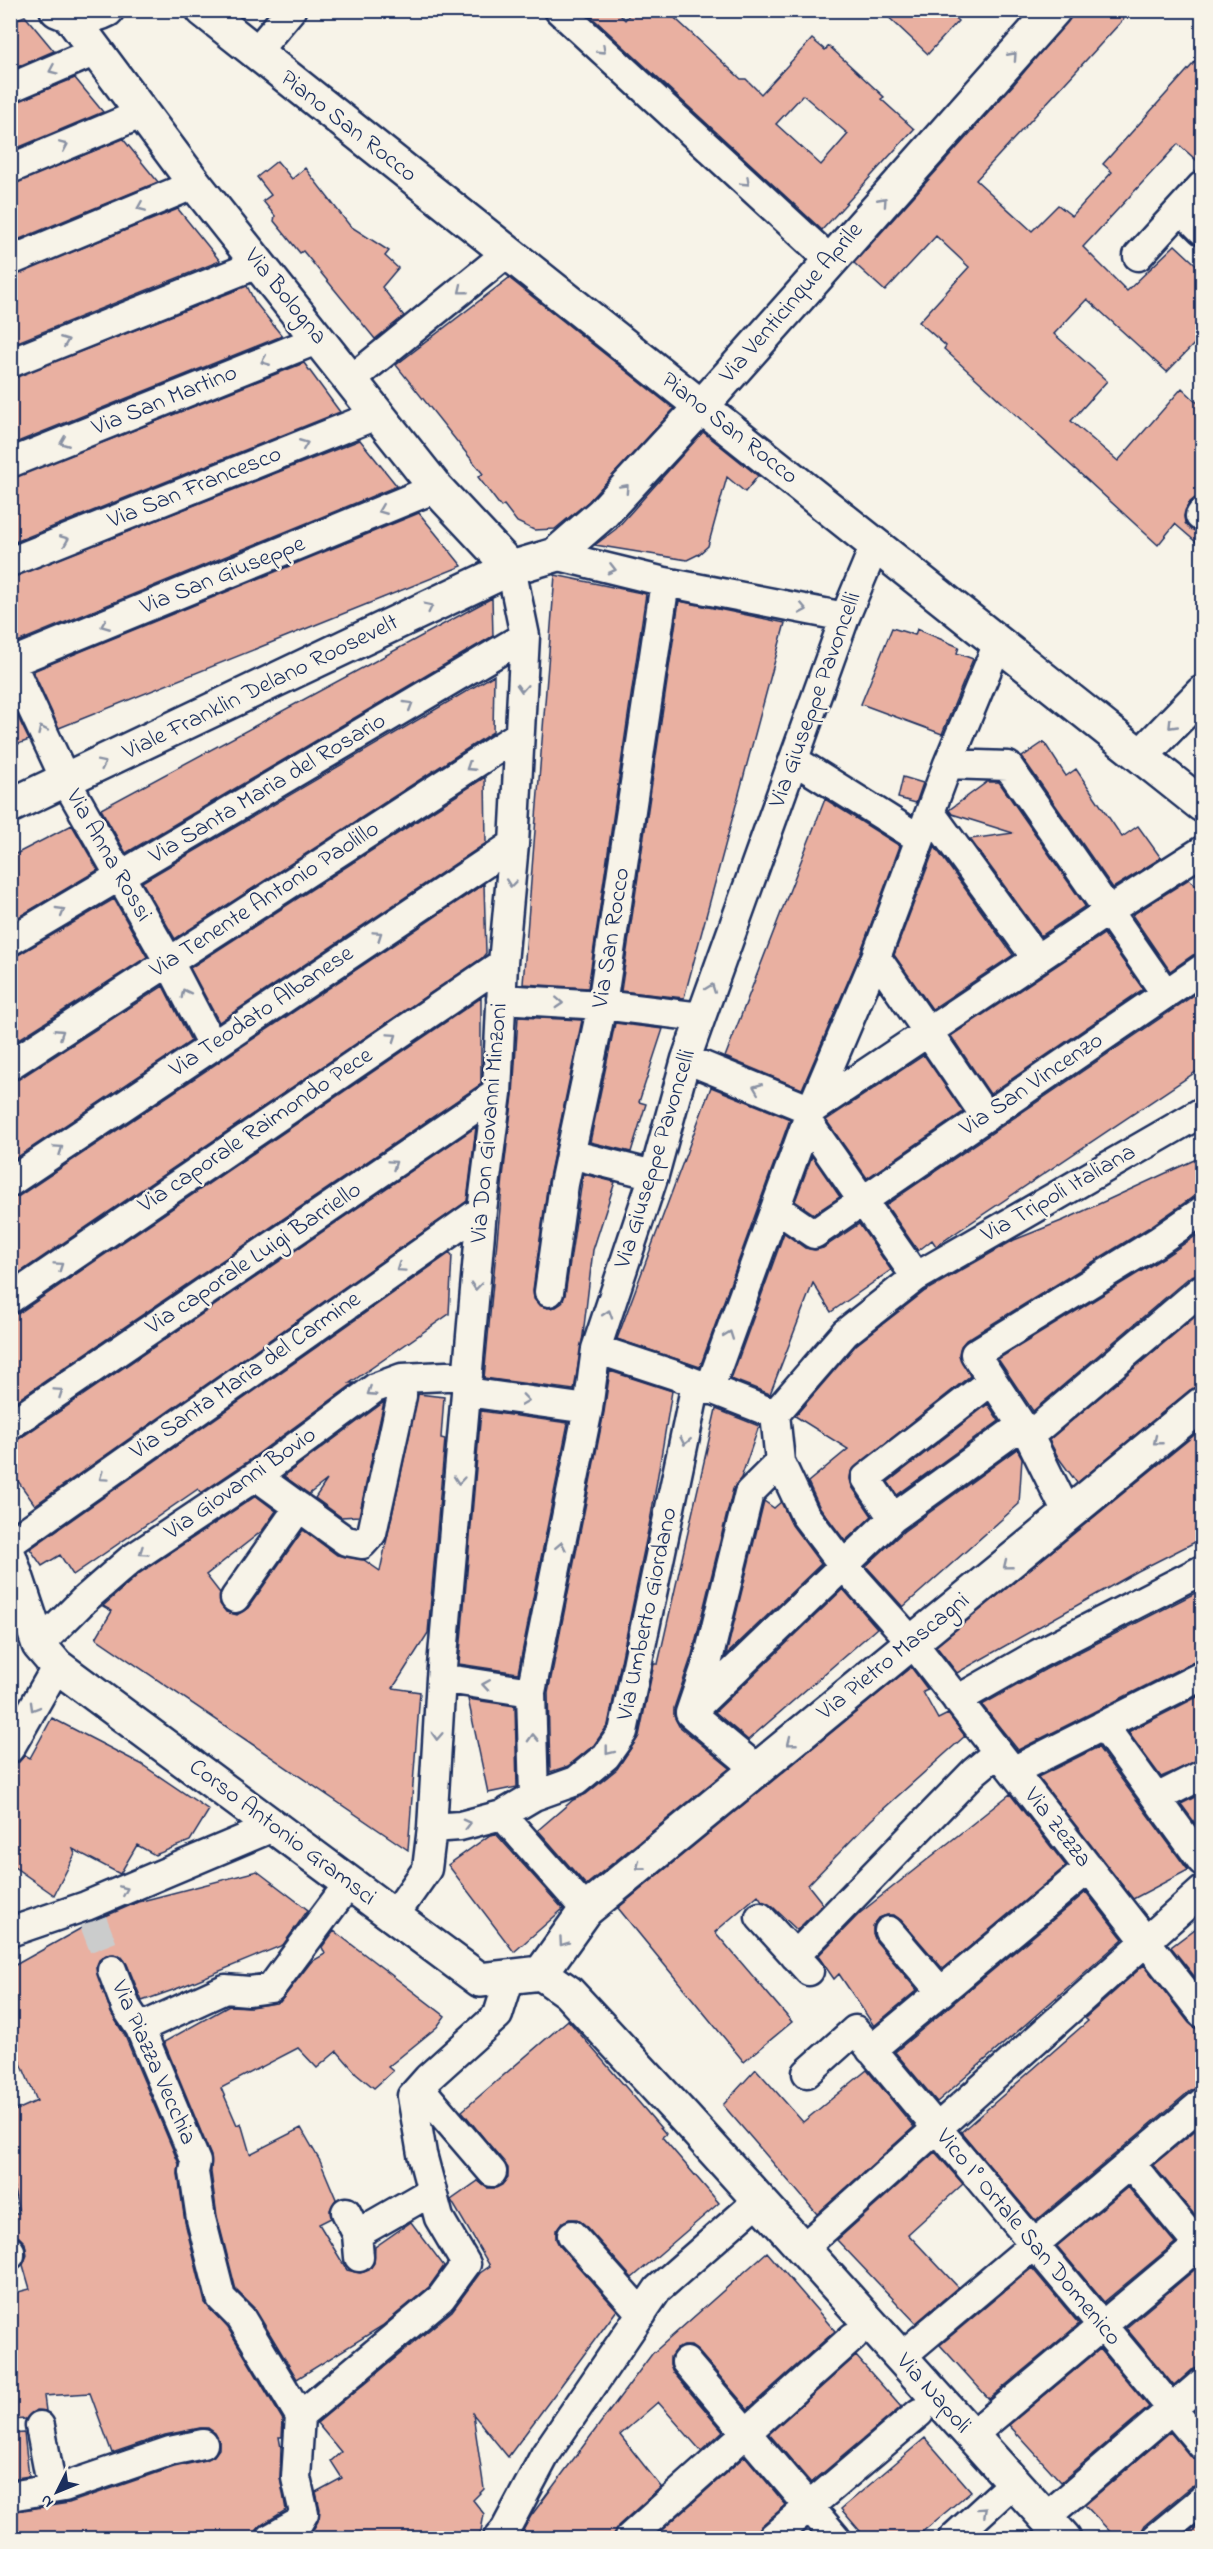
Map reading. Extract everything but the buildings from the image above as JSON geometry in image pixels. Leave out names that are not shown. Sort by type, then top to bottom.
[{"type":"street","points":[[63,13],[88,17],[107,10]]},
{"type":"street","name":"Piano San Rocco","points":[[203,10],[1203,805]]},
{"type":"street","points":[[255,53],[291,10]]},
{"type":"street","points":[[559,10],[830,260]]},
{"type":"street","name":"Via Venticinque Aprile","points":[[511,568],[555,555],[602,514],[701,407],[1054,10]]},
{"type":"street","name":"Via Bologna","points":[[63,13],[96,51],[195,184],[352,379],[436,488],[511,568]]},
{"type":"street","points":[[10,88],[96,51]]},
{"type":"street","points":[[10,169],[143,113]]},
{"type":"street","points":[[10,261],[195,184]]},
{"type":"street","points":[[1138,256],[1203,186]]},
{"type":"street","points":[[1181,209],[1203,230]]},
{"type":"street","points":[[352,379],[507,253]]},
{"type":"street","points":[[10,363],[258,264]]},
{"type":"street","name":"Via San Martino","points":[[10,463],[319,339]]},
{"type":"street","name":"Via San Francesco","points":[[10,562],[379,414]]},
{"type":"street","name":"Via San Giuseppe","points":[[10,663],[436,488]]},
{"type":"street","name":"Via Giuseppe Pavoncelli","points":[[534,1796],[531,1692],[588,1409],[596,1349],[654,1175],[686,1059],[845,617],[875,545]]},
{"type":"street","points":[[555,555],[665,582],[845,617]]},
{"type":"street","name":"Via Don Giovanni Minzoni","points":[[394,1916],[427,1869],[432,1828],[441,1678],[482,1210],[497,1093],[502,963],[514,844],[525,636],[511,568]]},
{"type":"street","name":"Viale Franklin Delano Roosevelt","points":[[10,806],[511,568]]},
{"type":"street","name":"Via San Rocco","points":[[549,1292],[570,1154],[602,1005],[665,582]]},
{"type":"street","name":"Via Santa Maria del Rosario","points":[[10,941],[525,636]]},
{"type":"street","name":"Via Umberto Giordano","points":[[432,1828],[460,1827],[502,1815],[534,1796],[576,1782],[606,1756],[623,1732],[703,1387],[776,1208],[809,1116],[876,957],[948,764],[998,643]]},
{"type":"street","name":"Via Anna Rossi","points":[[10,663],[66,781],[169,962],[212,1045]]},
{"type":"street","points":[[1141,756],[1203,693]]},
{"type":"street","name":"Via Tenente Antonio Paolillo","points":[[10,1065],[519,735]]},
{"type":"street","points":[[794,760],[920,839]]},
{"type":"street","points":[[948,764],[1008,766],[1166,994]]},
{"type":"street","points":[[930,812],[1037,959]]},
{"type":"street","name":"Via Teodato Albanese","points":[[10,1182],[514,844]]},
{"type":"street","points":[[809,1116],[927,1032],[1108,911],[1198,860]]},
{"type":"street","points":[[876,957],[986,1117]]},
{"type":"street","name":"Via caporale Raimondo Pece","points":[[10,1299],[502,963]]},
{"type":"street","name":"Via San Vincenzo","points":[[776,1208],[814,1234],[1203,969]]},
{"type":"street","points":[[501,999],[602,1005],[701,1017]]},
{"type":"street","points":[[686,1059],[809,1116],[862,1201],[916,1277]]},
{"type":"street","name":"Via caporale Luigi Barriello","points":[[10,1425],[497,1093]]},
{"type":"street","name":"Via Tripoli Italiana","points":[[775,1414],[845,1333],[916,1277],[1203,1112]]},
{"type":"street","points":[[570,1154],[654,1175]]},
{"type":"street","name":"Via Santa Maria del Carmine","points":[[10,1543],[482,1210]]},
{"type":"street","points":[[1068,1515],[1025,1430],[975,1354],[1157,1242],[1203,1211]]},
{"type":"street","points":[[690,1713],[893,1518],[1025,1430],[1203,1289]]},
{"type":"street","points":[[596,1349],[775,1414]]},
{"type":"street","points":[[256,1476],[345,1541],[362,1544],[372,1533],[402,1396],[402,1378]]},
{"type":"street","name":"Via Giovanni Bovio","points":[[10,1748],[35,1650],[84,1600],[130,1560],[256,1476],[375,1388],[402,1378],[468,1383],[588,1409]]},
{"type":"street","points":[[893,1518],[866,1478],[991,1381]]},
{"type":"street","name":"Via Pietro Mascagni","points":[[525,1975],[586,1910],[1203,1404]]},
{"type":"street","name":"Via Zezza","points":[[775,1414],[780,1462],[805,1515],[843,1564],[912,1642],[1203,2013]]},
{"type":"street","points":[[690,1713],[708,1660],[749,1493],[780,1462]]},
{"type":"street","points":[[235,1598],[299,1507]]},
{"type":"street","points":[[10,1558],[35,1650]]},
{"type":"street","points":[[957,1700],[1038,1653],[1203,1570]]},
{"type":"street","name":"Corso Antonio Gramsci","points":[[35,1650],[480,1980],[525,1975]]},
{"type":"street","points":[[760,1917],[802,1964],[974,1772],[1103,1725],[1203,1676]]},
{"type":"street","points":[[441,1678],[531,1692]]},
{"type":"street","points":[[690,1713],[757,1769]]},
{"type":"street","points":[[1103,1725],[1203,1861]]},
{"type":"street","points":[[1156,1798],[1203,1775]]},
{"type":"street","points":[[502,1815],[586,1910]]},
{"type":"street","points":[[10,1932],[89,1914],[273,1827]]},
{"type":"street","points":[[807,2073],[941,1992],[1089,1868]]},
{"type":"street","points":[[140,2028],[225,1989],[249,1991],[271,1988],[349,1883]]},
{"type":"street","points":[[801,2250],[1203,1891]]},
{"type":"street","points":[[889,1931],[941,1992]]},
{"type":"street","name":"Via Piazza Vecchia","points":[[112,1970],[126,2007],[140,2028],[196,2162],[194,2172],[201,2219],[221,2298],[242,2318],[300,2416]]},
{"type":"street","points":[[271,2538],[298,2523],[304,2513],[296,2478],[300,2416],[441,2298],[466,2264],[439,2218],[422,2154],[412,2096],[498,2015],[525,1975]]},
{"type":"street","name":"Via Napoli","points":[[525,1975],[568,1992],[684,2117],[801,2250],[1054,2528]]},
{"type":"street","name":"Vico I° Ortale San Domenico","points":[[863,2040],[1203,2445]]},
{"type":"street","points":[[424,2083],[492,2172]]},
{"type":"street","points":[[910,2349],[1203,2103]]},
{"type":"street","points":[[971,2436],[1101,2326],[1201,2246],[1130,2163]]},
{"type":"street","points":[[354,2234],[432,2191]]},
{"type":"street","points":[[498,2538],[505,2530],[545,2455],[658,2289],[758,2201]]},
{"type":"street","points":[[572,2235],[642,2314]]},
{"type":"street","points":[[629,2538],[853,2337]]},
{"type":"street","points":[[686,2362],[836,2538]]},
{"type":"street","points":[[1054,2528],[1172,2409],[1203,2383]]},
{"type":"street","points":[[772,2538],[919,2413]]},
{"type":"street","points":[[40,2426],[52,2489]]},
{"type":"street","points":[[10,2496],[52,2489],[170,2451],[203,2444]]},
{"type":"street","points":[[953,2538],[1013,2482]]},
{"type":"street","points":[[1156,2538],[1203,2500]]},
{"type":"tunnel","points":[[93,1921],[112,1970]]}]
